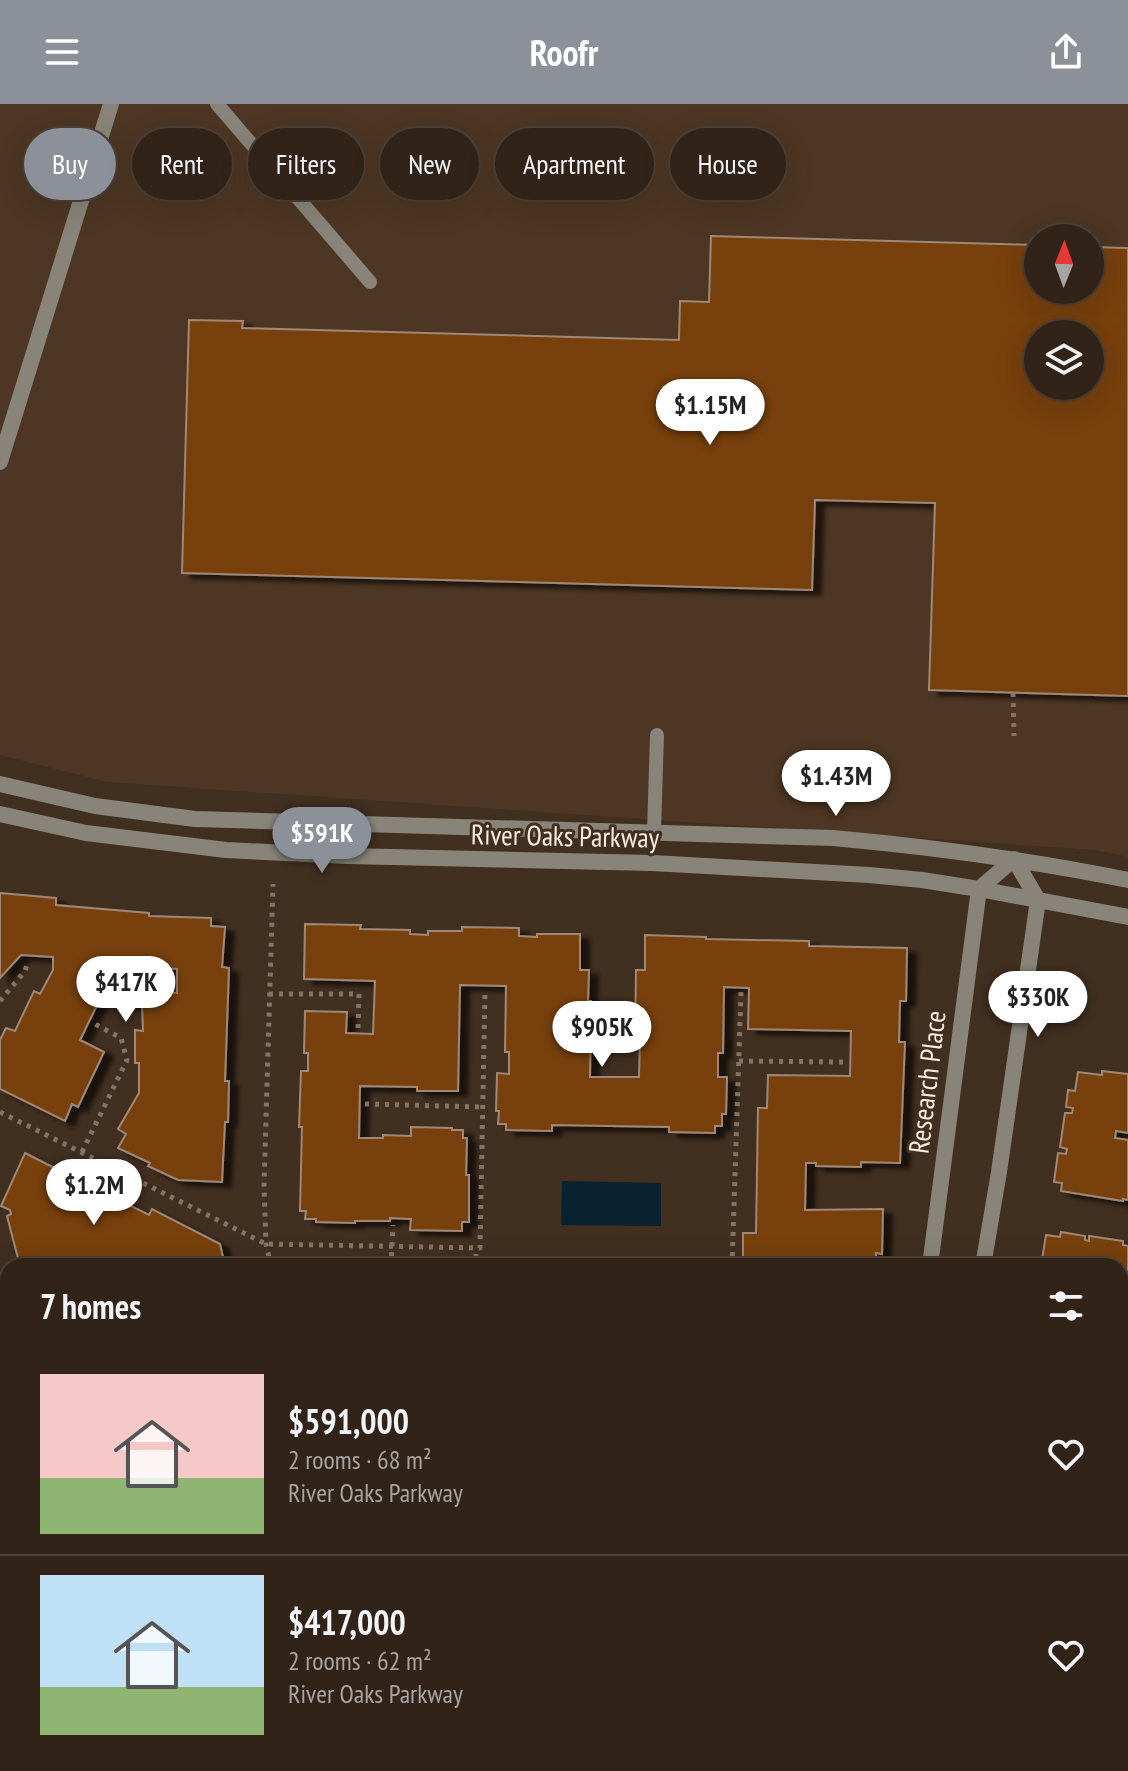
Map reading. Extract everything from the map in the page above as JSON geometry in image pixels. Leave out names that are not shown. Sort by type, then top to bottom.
[{"type":"street","points":[[0,462],[111,104]]},
{"type":"street","name":"River Oaks Parkway","points":[[0,784],[95,806],[195,819],[833,838],[1014,859],[1128,880]]},
{"type":"street","name":"River Oaks Parkway","points":[[0,814],[86,833],[226,850],[652,863],[869,875],[979,889],[1128,917]]},
{"type":"street","points":[[348,856],[349,823]]},
{"type":"street","points":[[652,863],[654,832]]},
{"type":"street","points":[[979,889],[1014,859],[1038,900],[984,1258]]},
{"type":"street","name":"Research Place","points":[[931,1258],[979,889]]},
{"type":"lane","points":[[217,104],[370,282]]},
{"type":"lane","points":[[654,832],[657,735]]},
{"type":"path","points":[[1013,693],[1014,736]]},
{"type":"path","points":[[269,1258],[264,1186],[273,884]]},
{"type":"path","points":[[0,1001],[25,971],[28,961]]},
{"type":"path","points":[[0,1112],[266,1244],[480,1248],[485,990]]},
{"type":"path","points":[[732,1258],[741,992]]},
{"type":"path","points":[[269,994],[359,994],[358,1028]]},
{"type":"path","points":[[82,1152],[127,1060],[121,1038],[95,1024]]},
{"type":"path","points":[[739,1061],[845,1062]]},
{"type":"path","points":[[365,1104],[483,1107]]},
{"type":"path","points":[[391,1258],[393,1225]]},
{"type":"path","points":[[475,1258],[476,1248]]},
{"type":"shaded area","points":[[0,104],[1128,104],[1128,857],[1094,850],[107,782],[0,755]]},
{"type":"water","points":[[562,1181],[661,1183],[661,1226],[561,1225]]},
{"type":"building","points":[[711,236],[1024,245],[1024,304],[1104,304],[1104,247],[1128,248],[1128,696],[929,690],[935,503],[815,500],[812,590],[182,573],[189,320],[243,321],[242,328],[679,340],[680,301],[709,302]]},
{"type":"building","points":[[0,893],[56,898],[56,905],[149,913],[149,916],[211,918],[211,926],[225,927],[222,967],[229,968],[225,1081],[229,1081],[222,1182],[178,1180],[118,1148],[126,1134],[118,1129],[139,1093],[135,1030],[143,1031],[142,1005],[100,999],[80,1040],[104,1052],[78,1107],[72,1104],[65,1121],[0,1089],[0,1040],[6,1028],[15,1031],[34,991],[40,994],[53,970],[53,957],[21,955],[0,978]],"holes":[[[152,967],[177,969],[177,993],[149,991]]]},
{"type":"building","points":[[305,924],[361,925],[360,929],[410,930],[410,934],[428,935],[428,931],[462,931],[462,927],[519,928],[519,936],[580,934],[580,970],[589,970],[590,1077],[639,1077],[640,1042],[635,1042],[636,970],[645,970],[645,935],[809,941],[809,946],[907,948],[906,1001],[900,1001],[899,1042],[905,1042],[900,1163],[861,1162],[861,1167],[806,1163],[805,1210],[883,1209],[882,1254],[876,1253],[876,1258],[743,1258],[743,1233],[756,1233],[758,1108],[767,1108],[768,1075],[850,1076],[851,1031],[748,1029],[749,988],[724,987],[723,1053],[718,1053],[718,1077],[727,1077],[726,1114],[722,1114],[722,1126],[715,1126],[715,1133],[669,1132],[669,1127],[552,1125],[552,1131],[506,1130],[506,1124],[498,1124],[499,1111],[496,1111],[497,1073],[509,1074],[509,1052],[505,1052],[506,986],[460,985],[458,1091],[360,1086],[359,1138],[411,1136],[411,1127],[463,1130],[463,1138],[467,1138],[469,1222],[462,1222],[462,1231],[410,1230],[411,1219],[390,1218],[390,1221],[355,1223],[305,1219],[306,1211],[300,1211],[302,1127],[299,1127],[301,1071],[308,1071],[308,1053],[304,1053],[305,1011],[347,1012],[346,1033],[373,1034],[375,981],[304,979]]},
{"type":"building","points":[[1102,1071],[1128,1074],[1128,1133],[1116,1131],[1115,1138],[1128,1140],[1128,1200],[1123,1201],[1061,1191],[1062,1183],[1054,1182],[1058,1153],[1066,1154],[1067,1149],[1060,1147],[1065,1113],[1072,1113],[1073,1108],[1066,1107],[1068,1090],[1075,1091],[1078,1072],[1102,1075]]},
{"type":"building","points":[[25,1153],[86,1184],[84,1188],[107,1199],[109,1195],[149,1215],[152,1209],[220,1244],[223,1258],[18,1258],[7,1216],[11,1214],[10,1210],[1,1206]]},
{"type":"building","points":[[1061,1232],[1085,1236],[1085,1240],[1089,1241],[1089,1236],[1123,1241],[1123,1245],[1128,1246],[1128,1258],[1042,1258],[1046,1235],[1060,1237]]}]
